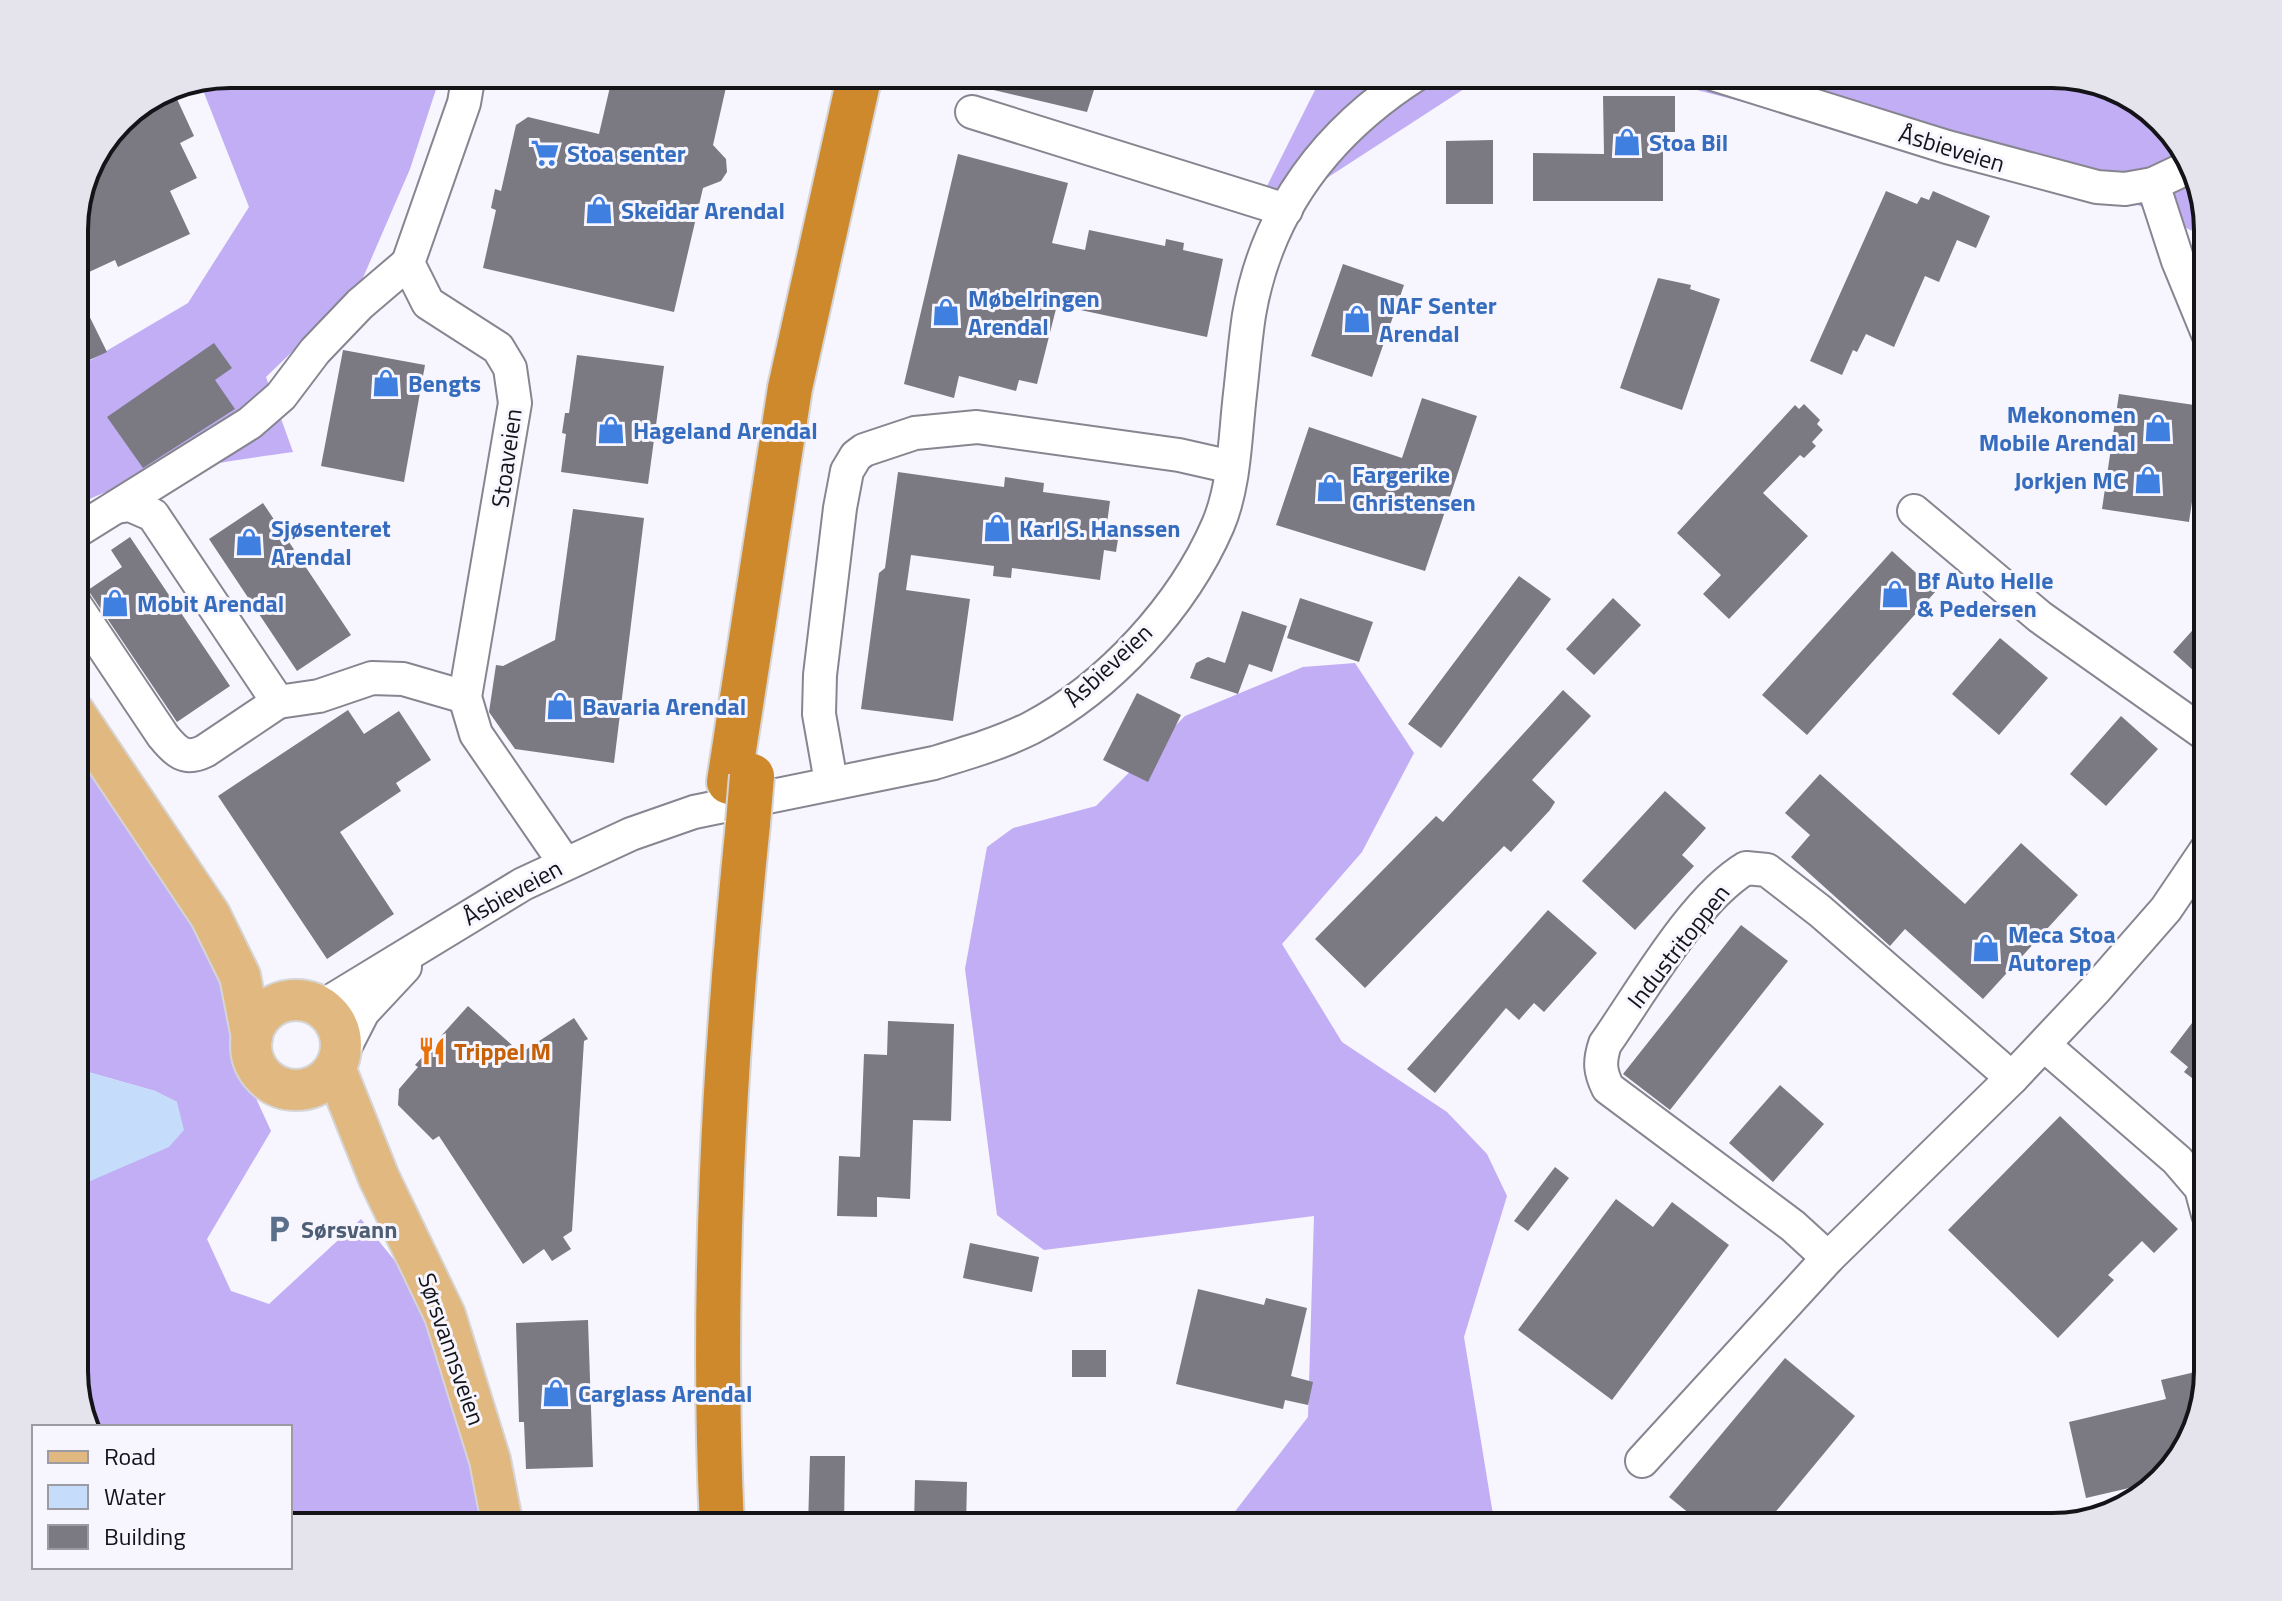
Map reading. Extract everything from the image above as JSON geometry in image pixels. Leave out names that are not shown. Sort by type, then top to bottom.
[{"type":"highway","points":[[700,1513],[696,1410],[703,1086],[790,388],[857,88]]},
{"type":"highway","points":[[741,779],[810,404],[881,88]]},
{"type":"highway","points":[[721,1513],[717,1422],[724,1101],[736,825]]},
{"type":"main road","points":[[88,733],[210,915],[240,976],[252,1037],[251,1050],[261,1073],[288,1089],[315,1086],[338,1062],[339,1028],[315,1004],[281,986],[210,915]]},
{"type":"main road","points":[[252,1037],[266,1011],[278,1003],[315,1004]]},
{"type":"main road","name":"Sørsvannsveien","points":[[338,1062],[379,1178],[445,1315],[490,1460],[500,1513]]},
{"type":"main road","name":"Sørsvannsveien","points":[[288,1089],[314,1103],[379,1178]]},
{"type":"street","points":[[88,524],[250,423],[281,396],[315,351],[360,304],[408,263],[467,88]]},
{"type":"street","name":"Åsbieveien","points":[[315,1004],[564,862],[694,812],[934,763],[968,753],[1030,728],[1066,707],[1132,649],[1193,572],[1218,524],[1232,467],[1249,313],[1264,262],[1286,210],[1312,165],[1346,126],[1398,88]]},
{"type":"street","name":"Åsbieveien","points":[[1759,88],[2056,179],[2125,189],[2153,184],[2181,171]]},
{"type":"street","points":[[972,112],[1286,210]]},
{"type":"street","points":[[2153,184],[2194,300]]},
{"type":"street","name":"Stoaveien","points":[[408,263],[428,303],[498,348],[513,380],[515,403],[465,697],[476,734],[564,862]]},
{"type":"street","points":[[831,782],[819,714],[820,675],[840,508],[847,471],[856,456],[864,450],[915,433],[977,427],[1179,455],[1232,467]]},
{"type":"street","points":[[116,507],[130,505],[153,515],[278,702]]},
{"type":"street","points":[[1914,511],[2040,617],[2194,726]]},
{"type":"street","points":[[88,624],[163,736],[181,755],[192,757],[205,751],[278,702],[319,696],[372,678],[403,679],[465,697]]},
{"type":"street","name":"Industritoppen","points":[[1828,1258],[1793,1226],[1608,1088],[1601,1073],[1600,1060],[1605,1044],[1675,943],[1721,887],[1746,868],[1767,870],[1820,911],[2012,1078]]},
{"type":"street","points":[[1642,1461],[1828,1258],[2044,1045],[2166,909],[2194,868]]},
{"type":"street","name":"Åsbieveien","points":[[338,1062],[363,1012],[429,941]]},
{"type":"street","points":[[2044,1045],[2177,1160],[2194,1180]]},
{"type":"shaded area","points":[[230,88],[436,88],[410,169],[359,287],[266,377],[293,452],[180,470],[125,485],[88,500],[88,362],[188,303],[249,207],[203,91]]},
{"type":"shaded area","points":[[1316,88],[1466,88],[1293,200],[1265,190]]},
{"type":"shaded area","points":[[1689,88],[2052,88],[2097,96],[2131,112],[2165,144],[2175,159],[2189,194],[2194,232],[2100,187]]},
{"type":"shaded area","points":[[1355,663],[1414,753],[1362,852],[1282,944],[1342,1042],[1447,1112],[1487,1154],[1507,1196],[1464,1337],[1493,1513],[1234,1513],[1308,1417],[1314,1216],[1044,1250],[997,1215],[965,969],[987,847],[1013,828],[1096,806],[1185,716],[1303,667]]},
{"type":"shaded area","points":[[88,745],[215,945],[243,1070],[271,1131],[207,1239],[231,1291],[269,1304],[361,1219],[433,1308],[500,1513],[292,1513],[292,1425],[99,1425],[88,1380],[88,1182],[177,1102],[155,1091],[88,1072]]},
{"type":"water","points":[[88,1072],[155,1091],[177,1102],[184,1130],[169,1147],[88,1182]]},
{"type":"building","points":[[610,88],[726,88],[713,145],[726,159],[727,172],[721,181],[703,188],[674,312],[483,268],[496,210],[491,208],[495,189],[501,191],[516,125],[528,117],[599,134]]},
{"type":"building","points":[[985,88],[1095,88],[1087,112]]},
{"type":"building","points":[[1603,96],[1675,96],[1675,132],[1663,132],[1663,201],[1533,201],[1533,153],[1604,154]]},
{"type":"building","points":[[177,99],[194,136],[180,143],[197,178],[170,191],[190,234],[118,267],[115,260],[88,273],[88,221],[96,185],[112,151],[123,137],[151,112]]},
{"type":"building","points":[[1493,140],[1493,204],[1446,204],[1446,141]]},
{"type":"building","points":[[958,154],[1068,183],[1052,243],[1085,250],[1089,230],[1165,246],[1166,239],[1184,243],[1183,250],[1223,259],[1207,337],[1057,305],[1037,384],[1019,380],[1016,391],[959,376],[954,398],[904,384]]},
{"type":"building","points":[[1886,191],[1917,204],[1921,197],[1929,200],[1933,191],[1990,216],[1976,248],[1957,240],[1939,282],[1925,276],[1894,347],[1866,334],[1857,352],[1853,350],[1842,375],[1810,361]]},
{"type":"building","points":[[1343,264],[1404,285],[1372,377],[1311,356]]},
{"type":"building","points":[[1658,278],[1691,285],[1690,289],[1720,299],[1682,410],[1620,388]]},
{"type":"building","points":[[88,313],[107,352],[88,361]]},
{"type":"building","points":[[214,343],[232,368],[215,380],[235,409],[143,468],[107,417]]},
{"type":"building","points":[[343,350],[425,365],[404,482],[321,466]]},
{"type":"building","points":[[577,355],[664,366],[648,484],[561,472],[566,434],[562,433],[565,413],[569,413]]},
{"type":"building","points":[[2119,394],[2194,405],[2194,488],[2189,522],[2102,509]]},
{"type":"building","points":[[1422,398],[1477,416],[1425,571],[1276,525],[1309,427],[1402,458]]},
{"type":"building","points":[[1804,404],[1820,420],[1817,424],[1823,430],[1812,442],[1816,446],[1804,458],[1800,455],[1763,493],[1808,536],[1729,619],[1703,594],[1721,575],[1677,533],[1795,405],[1799,409]]},
{"type":"building","points":[[898,472],[1004,487],[1005,477],[1044,483],[1043,492],[1110,501],[1106,531],[1119,533],[1116,552],[1104,550],[1100,580],[1012,568],[1011,578],[993,576],[994,566],[911,555],[906,590],[970,599],[953,721],[861,709],[879,573],[885,568]]},
{"type":"building","points":[[263,503],[351,635],[297,671],[209,539]]},
{"type":"building","points":[[573,509],[644,518],[614,763],[515,749],[489,712],[496,665],[503,666],[555,640]]},
{"type":"building","points":[[130,537],[230,686],[177,722],[88,590],[122,567],[111,550]]},
{"type":"building","points":[[1892,551],[1936,591],[1807,735],[1762,695]]},
{"type":"building","points":[[1519,576],[1551,599],[1441,748],[1408,724]]},
{"type":"building","points":[[1300,598],[1373,622],[1359,662],[1287,638]]},
{"type":"building","points":[[1613,598],[1641,625],[1594,675],[1566,649]]},
{"type":"building","points":[[1242,611],[1287,626],[1272,672],[1249,664],[1238,694],[1190,678],[1196,663],[1208,657],[1225,663]]},
{"type":"building","points":[[2194,629],[2194,671],[2173,652]]},
{"type":"building","points":[[2000,638],[2048,678],[1999,735],[1952,694]]},
{"type":"building","points":[[1563,690],[1591,716],[1532,780],[1555,802],[1550,810],[1511,852],[1504,846],[1365,988],[1315,939],[1436,816],[1443,822]]},
{"type":"building","points":[[1137,693],[1181,715],[1148,782],[1103,760]]},
{"type":"building","points":[[348,710],[364,734],[399,711],[431,760],[396,783],[401,791],[340,832],[394,914],[327,959],[218,796]]},
{"type":"building","points":[[2121,716],[2158,749],[2106,806],[2070,774]]},
{"type":"building","points":[[1820,774],[1965,904],[2021,843],[2078,895],[1983,999],[1905,929],[1890,946],[1791,857],[1810,835],[1785,813]]},
{"type":"building","points":[[1665,791],[1706,828],[1682,855],[1694,866],[1635,930],[1582,881]]},
{"type":"building","points":[[1548,910],[1597,953],[1544,1012],[1534,1003],[1519,1020],[1506,1008],[1435,1093],[1407,1069]]},
{"type":"building","points":[[1741,925],[1788,961],[1670,1110],[1623,1074]]},
{"type":"building","points":[[468,1006],[521,1053],[574,1018],[588,1039],[584,1041],[572,1231],[563,1237],[571,1249],[552,1261],[544,1249],[523,1264],[439,1136],[433,1140],[398,1105],[399,1089],[418,1067],[415,1065]]},
{"type":"building","points":[[2194,1020],[2194,1080],[2184,1072],[2188,1067],[2170,1052]]},
{"type":"building","points":[[888,1021],[954,1024],[951,1121],[913,1120],[910,1199],[877,1197],[877,1217],[837,1216],[839,1156],[860,1157],[864,1054],[887,1055]]},
{"type":"building","points":[[1780,1085],[1824,1124],[1773,1182],[1729,1143]]},
{"type":"building","points":[[2060,1116],[2178,1229],[2154,1253],[2142,1241],[2108,1275],[2114,1280],[2058,1338],[1948,1230]]},
{"type":"building","points":[[1555,1167],[1569,1178],[1528,1231],[1514,1221]]},
{"type":"building","points":[[1616,1199],[1653,1227],[1672,1202],[1729,1245],[1612,1400],[1518,1330]]},
{"type":"building","points":[[970,1243],[1039,1257],[1032,1292],[963,1278]]},
{"type":"building","points":[[1198,1289],[1264,1305],[1266,1298],[1307,1308],[1291,1376],[1313,1382],[1308,1405],[1285,1400],[1283,1409],[1176,1384]]},
{"type":"building","points":[[588,1320],[593,1467],[526,1469],[524,1422],[519,1422],[516,1323]]},
{"type":"building","points":[[1072,1350],[1106,1350],[1106,1377],[1072,1377]]},
{"type":"building","points":[[1785,1358],[1855,1416],[1775,1513],[1689,1513],[1669,1497]]},
{"type":"building","points":[[2194,1372],[2189,1407],[2170,1450],[2134,1487],[2086,1498],[2069,1422],[2166,1399],[2161,1380]]},
{"type":"building","points":[[810,1456],[845,1456],[844,1513],[808,1513]]},
{"type":"building","points":[[915,1480],[967,1482],[966,1513],[914,1513]]},
{"type":"place","name":"Stoa Bil","points":[[1627,142]]},
{"type":"place","name":"Stoa senter","points":[[545,153]]},
{"type":"place","name":"Skeidar Arendal","points":[[599,210]]},
{"type":"place","name":"Møbelringen Arendal","points":[[946,312]]},
{"type":"place","name":"NAF Senter Arendal","points":[[1357,319]]},
{"type":"place","name":"Bengts","points":[[386,383]]},
{"type":"place","name":"Mekonomen Mobile Arendal","points":[[2158,428]]},
{"type":"place","name":"Hageland Arendal","points":[[611,430]]},
{"type":"place","name":"Jorkjen MC","points":[[2148,480]]},
{"type":"place","name":"Fargerike Christensen","points":[[1330,488]]},
{"type":"place","name":"Karl S. Hanssen","points":[[997,528]]},
{"type":"place","name":"Sjøsenteret Arendal","points":[[249,542]]},
{"type":"place","name":"Bf Auto Helle & Pedersen","points":[[1895,594]]},
{"type":"place","name":"Mobit Arendal","points":[[115,603]]},
{"type":"place","name":"Bavaria Arendal","points":[[560,706]]},
{"type":"place","name":"Meca Stoa Autorep","points":[[1986,948]]},
{"type":"place","name":"Trippel M","points":[[432,1051]]},
{"type":"place","name":"Sørsvann","points":[[279,1229]]},
{"type":"place","name":"Carglass Arendal","points":[[556,1393]]}]
